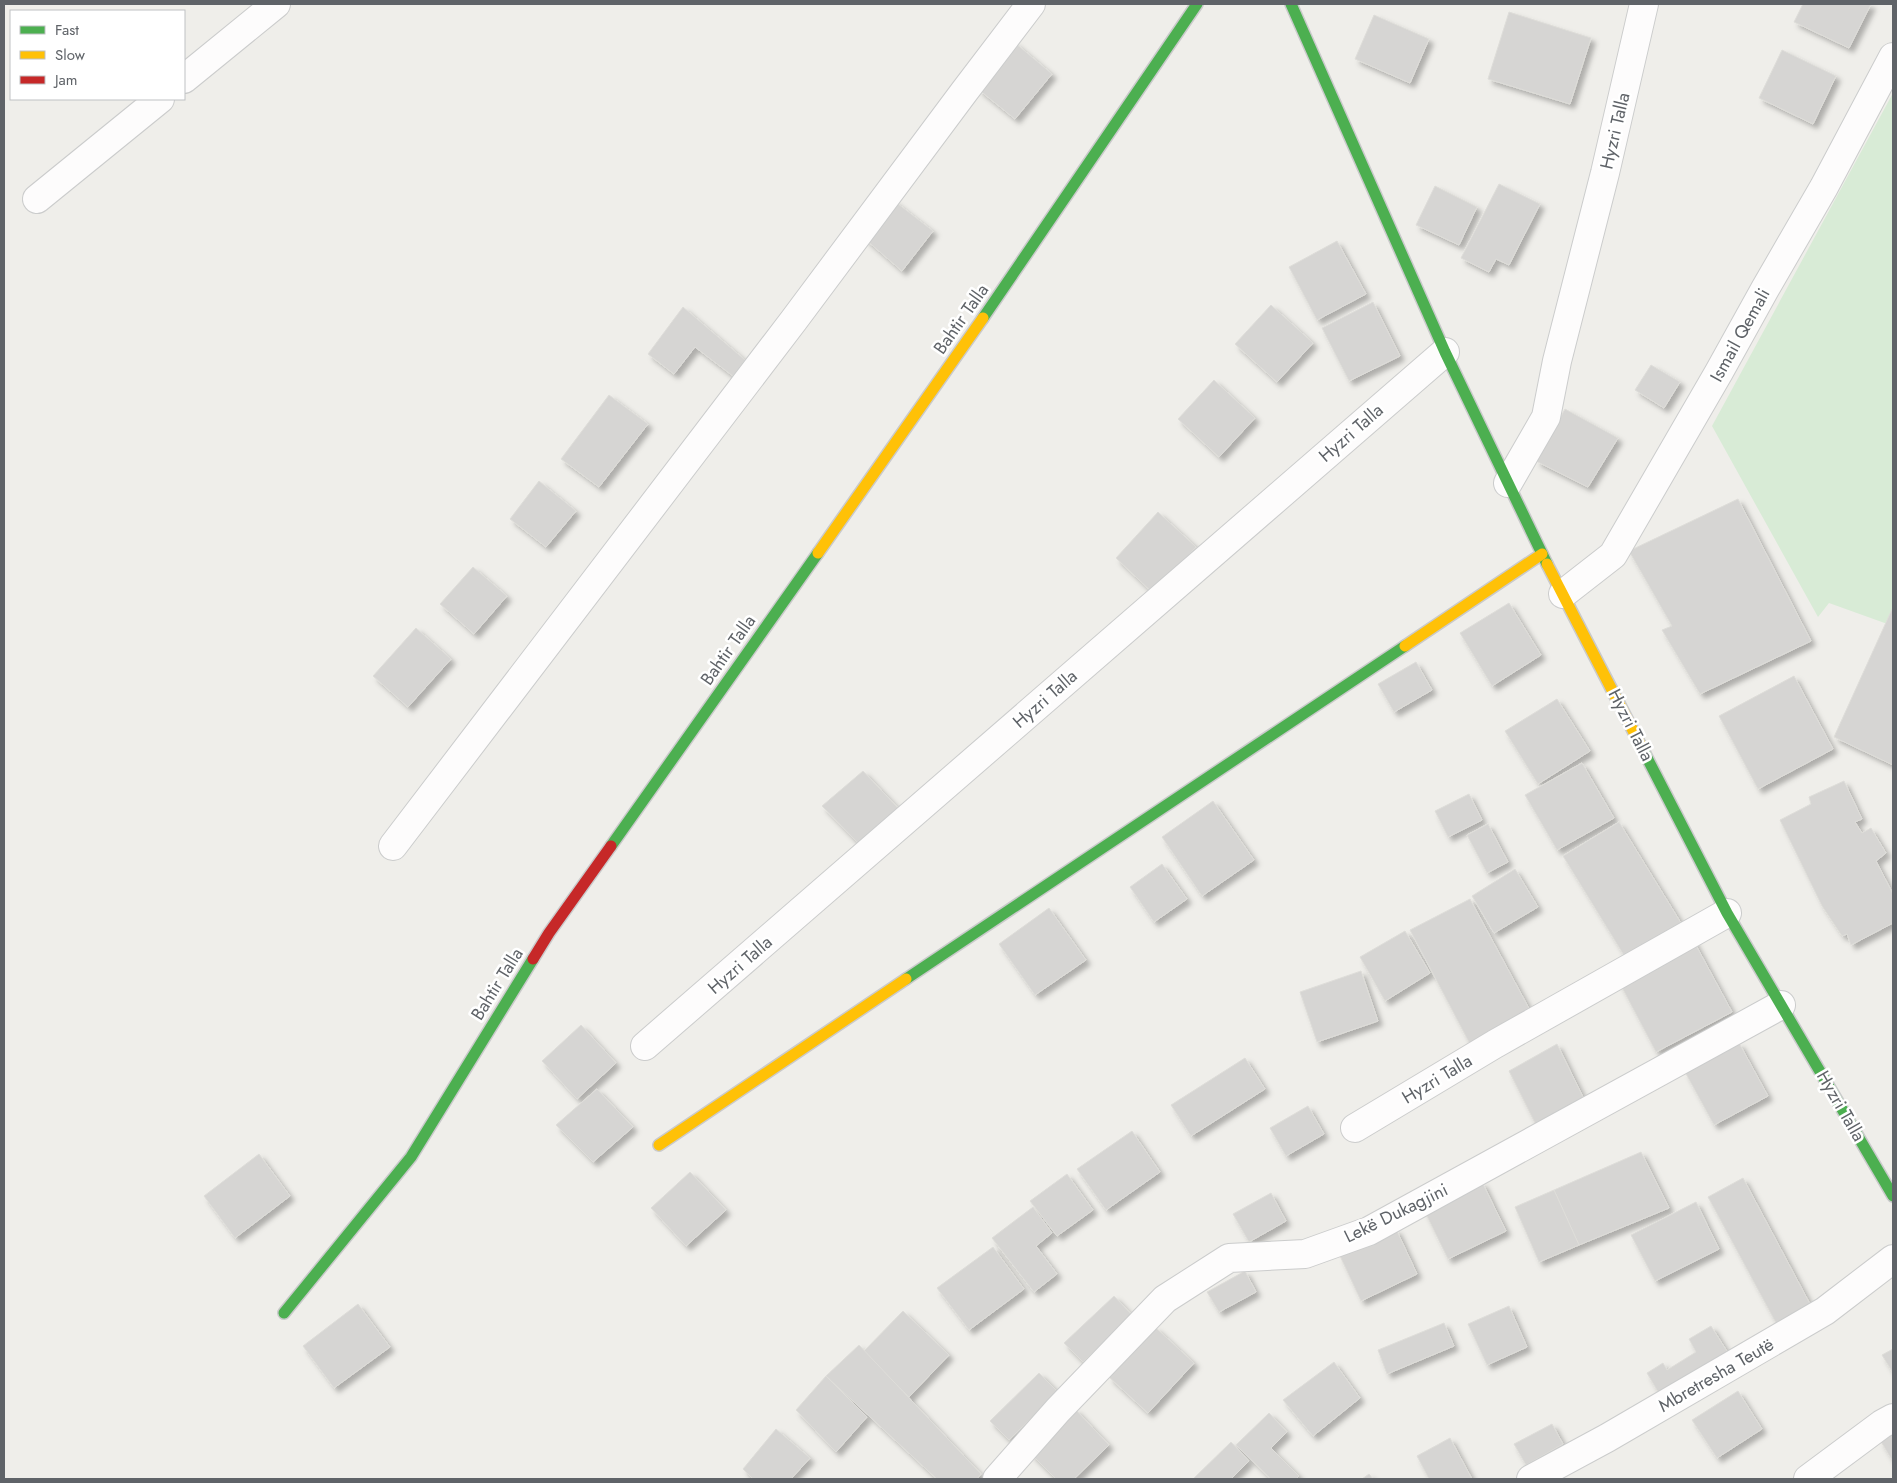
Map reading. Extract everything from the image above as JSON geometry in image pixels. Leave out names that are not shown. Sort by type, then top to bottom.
[{"type":"street","points":[[185,78],[276,4]]},
{"type":"street","points":[[393,846],[1032,4]]},
{"type":"street","name":"Bahtir Talla","points":[[284,1313],[411,1157],[549,933],[971,336],[1197,4]]},
{"type":"street","name":"Hyzri Talla","points":[[1291,4],[1446,352],[1542,554],[1727,913],[1893,1196]]},
{"type":"street","name":"Hyzri Talla","points":[[1508,483],[1546,417],[1557,361],[1605,173],[1644,4]]},
{"type":"street","name":"Ismail Qemali","points":[[1563,594],[1613,555],[1824,187],[1893,57]]},
{"type":"street","points":[[37,199],[159,100]]},
{"type":"street","name":"Hyzri Talla","points":[[645,1046],[1446,352]]},
{"type":"street","points":[[659,1145],[1542,554]]},
{"type":"street","name":"Hyzri Talla","points":[[1356,1128],[1495,1044],[1727,913]]},
{"type":"street","name":"Lekë Dukagjini","points":[[997,1479],[1058,1410],[1165,1299],[1229,1258],[1305,1254],[1369,1230],[1781,1005]]},
{"type":"street","name":"Mbretresha Teutë","points":[[1530,1479],[1607,1438],[1825,1311],[1893,1259]]},
{"type":"street","points":[[1808,1479],[1882,1424],[1893,1418]]},
{"type":"green space","points":[[1893,93],[1893,626],[1829,603],[1818,617],[1712,426]]},
{"type":"building","points":[[1803,4],[1871,4],[1849,48],[1794,22]]},
{"type":"building","points":[[1509,12],[1591,38],[1570,104],[1488,79]]},
{"type":"building","points":[[1374,15],[1429,39],[1410,83],[1355,59]]},
{"type":"building","points":[[1014,42],[1052,74],[1015,119],[978,89]]},
{"type":"building","points":[[1782,50],[1836,76],[1813,124],[1759,98]]},
{"type":"building","points":[[1499,184],[1540,204],[1509,265],[1496,259],[1489,272],[1461,258]]},
{"type":"building","points":[[1435,186],[1477,207],[1459,245],[1416,225]]},
{"type":"building","points":[[893,200],[933,231],[902,271],[864,238]]},
{"type":"building","points":[[1337,241],[1366,294],[1317,320],[1289,267]]},
{"type":"building","points":[[1373,302],[1400,356],[1349,381],[1322,328]]},
{"type":"building","points":[[1271,305],[1313,343],[1277,382],[1235,344]]},
{"type":"building","points":[[683,307],[745,360],[733,376],[695,347],[674,374],[648,354]]},
{"type":"building","points":[[1651,365],[1680,382],[1664,408],[1635,390]]},
{"type":"building","points":[[1214,380],[1255,418],[1219,457],[1178,419]]},
{"type":"building","points":[[609,395],[648,424],[599,487],[561,459]]},
{"type":"building","points":[[1565,409],[1618,438],[1588,487],[1536,461]]},
{"type":"building","points":[[539,481],[576,511],[546,547],[510,519]]},
{"type":"building","points":[[1738,499],[1811,641],[1700,694],[1662,630],[1672,626],[1629,551]]},
{"type":"building","points":[[1158,512],[1196,547],[1154,594],[1116,558]]},
{"type":"building","points":[[473,567],[507,596],[474,634],[440,604]]},
{"type":"building","points":[[1509,603],[1541,655],[1492,686],[1460,633]]},
{"type":"building","points":[[1893,607],[1893,765],[1834,737]]},
{"type":"building","points":[[416,628],[451,659],[408,707],[373,676]]},
{"type":"building","points":[[1416,662],[1432,690],[1394,712],[1378,684]]},
{"type":"building","points":[[1794,676],[1833,749],[1758,789],[1719,716]]},
{"type":"building","points":[[1557,699],[1590,751],[1538,784],[1505,731]]},
{"type":"building","points":[[1582,763],[1614,818],[1557,850],[1525,795]]},
{"type":"building","points":[[863,771],[899,809],[859,844],[822,806]]},
{"type":"building","points":[[1844,781],[1862,819],[1855,822],[1862,833],[1871,828],[1886,853],[1876,861],[1893,894],[1893,923],[1851,945],[1847,934],[1842,936],[1822,906],[1780,820],[1811,804],[1809,797]]},
{"type":"building","points":[[1469,794],[1482,820],[1448,837],[1435,811]]},
{"type":"building","points":[[1213,801],[1254,860],[1202,896],[1162,837]]},
{"type":"building","points":[[1619,822],[1681,923],[1625,957],[1563,856]]},
{"type":"building","points":[[1488,824],[1508,862],[1487,873],[1467,835]]},
{"type":"building","points":[[1162,864],[1187,899],[1154,922],[1130,887]]},
{"type":"building","points":[[1515,869],[1538,907],[1494,933],[1472,896]]},
{"type":"building","points":[[1470,899],[1532,1014],[1471,1046],[1410,930]]},
{"type":"building","points":[[1049,908],[1086,960],[1035,995],[999,944]]},
{"type":"building","points":[[1405,931],[1430,973],[1385,1001],[1360,957]]},
{"type":"building","points":[[1692,938],[1732,1012],[1656,1052],[1617,978]]},
{"type":"building","points":[[1361,971],[1378,1021],[1317,1042],[1300,992]]},
{"type":"building","points":[[581,1025],[616,1063],[577,1099],[542,1061]]},
{"type":"building","points":[[1739,1043],[1768,1096],[1714,1125],[1685,1072]]},
{"type":"building","points":[[1557,1044],[1585,1101],[1536,1125],[1509,1071]]},
{"type":"building","points":[[1245,1058],[1265,1089],[1191,1136],[1171,1105]]},
{"type":"building","points":[[597,1089],[633,1127],[593,1162],[556,1125]]},
{"type":"building","points":[[1308,1106],[1324,1134],[1286,1156],[1270,1128]]},
{"type":"building","points":[[1132,1131],[1160,1172],[1106,1210],[1077,1169]]},
{"type":"building","points":[[1641,1152],[1669,1208],[1579,1245],[1554,1190]]},
{"type":"building","points":[[259,1154],[290,1196],[235,1238],[204,1196]]},
{"type":"building","points":[[690,1172],[726,1210],[686,1246],[651,1208]]},
{"type":"building","points":[[1067,1174],[1093,1210],[1057,1236],[1030,1201]]},
{"type":"building","points":[[1743,1178],[1810,1304],[1776,1323],[1708,1197]]},
{"type":"building","points":[[1482,1182],[1506,1231],[1448,1259],[1424,1210]]},
{"type":"building","points":[[1554,1190],[1579,1245],[1539,1262],[1515,1207]]},
{"type":"building","points":[[1271,1193],[1286,1221],[1249,1242],[1233,1214]]},
{"type":"building","points":[[1696,1202],[1719,1249],[1655,1281],[1631,1235]]},
{"type":"building","points":[[1033,1207],[1052,1233],[1036,1246],[1057,1274],[1034,1292],[992,1238]]},
{"type":"building","points":[[1396,1229],[1417,1274],[1361,1301],[1340,1256]]},
{"type":"building","points":[[993,1247],[1024,1289],[969,1330],[937,1288]]},
{"type":"building","points":[[1245,1271],[1256,1292],[1219,1312],[1207,1292]]},
{"type":"building","points":[[1114,1296],[1132,1315],[1083,1362],[1064,1343]]},
{"type":"building","points":[[358,1304],[390,1347],[334,1388],[303,1346]]},
{"type":"building","points":[[1509,1306],[1527,1347],[1487,1365],[1468,1324]]},
{"type":"building","points":[[903,1311],[949,1355],[909,1397],[863,1352]]},
{"type":"building","points":[[1444,1323],[1454,1346],[1387,1374],[1378,1350]]},
{"type":"building","points":[[1711,1326],[1730,1356],[1661,1397],[1647,1373],[1663,1363],[1667,1370],[1696,1352],[1689,1339]]},
{"type":"building","points":[[1155,1327],[1194,1363],[1148,1413],[1109,1377]]},
{"type":"building","points":[[859,1345],[981,1474],[977,1479],[937,1479],[826,1376]]},
{"type":"building","points":[[1893,1349],[1893,1373],[1882,1355]]},
{"type":"building","points":[[1334,1362],[1360,1398],[1313,1436],[1283,1400]]},
{"type":"building","points":[[1039,1373],[1058,1392],[1009,1440],[990,1421]]},
{"type":"building","points":[[826,1376],[867,1417],[836,1452],[796,1410]]},
{"type":"building","points":[[1738,1391],[1762,1429],[1717,1458],[1692,1420]]},
{"type":"building","points":[[1075,1409],[1109,1445],[1074,1479],[1056,1479],[1030,1453]]},
{"type":"building","points":[[1269,1413],[1287,1432],[1271,1448],[1299,1476],[1296,1479],[1271,1479],[1236,1445]]},
{"type":"building","points":[[1552,1424],[1563,1444],[1526,1465],[1514,1444]]},
{"type":"building","points":[[776,1429],[810,1458],[791,1479],[753,1479],[743,1469]]},
{"type":"building","points":[[1893,1433],[1893,1459],[1892,1460],[1880,1440]]},
{"type":"building","points":[[1450,1438],[1472,1479],[1429,1479],[1417,1456]]},
{"type":"building","points":[[1231,1442],[1249,1461],[1231,1479],[1193,1479]]},
{"type":"building","points":[[1369,1474],[1373,1479],[1362,1479]]},
{"type":"traffic: fast","points":[[983,318],[1197,4]]},
{"type":"traffic: fast","points":[[1291,4],[1445,352],[1547,564]]},
{"type":"traffic: fast","points":[[611,846],[818,553]]},
{"type":"traffic: fast","points":[[906,979],[1405,646]]},
{"type":"traffic: fast","points":[[1643,750],[1727,913],[1893,1196]]},
{"type":"traffic: fast","points":[[284,1313],[411,1157],[533,959]]},
{"type":"traffic: slow","points":[[818,553],[983,318]]},
{"type":"traffic: slow","points":[[1405,646],[1542,554]]},
{"type":"traffic: slow","points":[[1547,564],[1643,750]]},
{"type":"traffic: slow","points":[[659,1145],[906,979]]},
{"type":"traffic: jam","points":[[533,959],[549,933],[611,846]]}]
